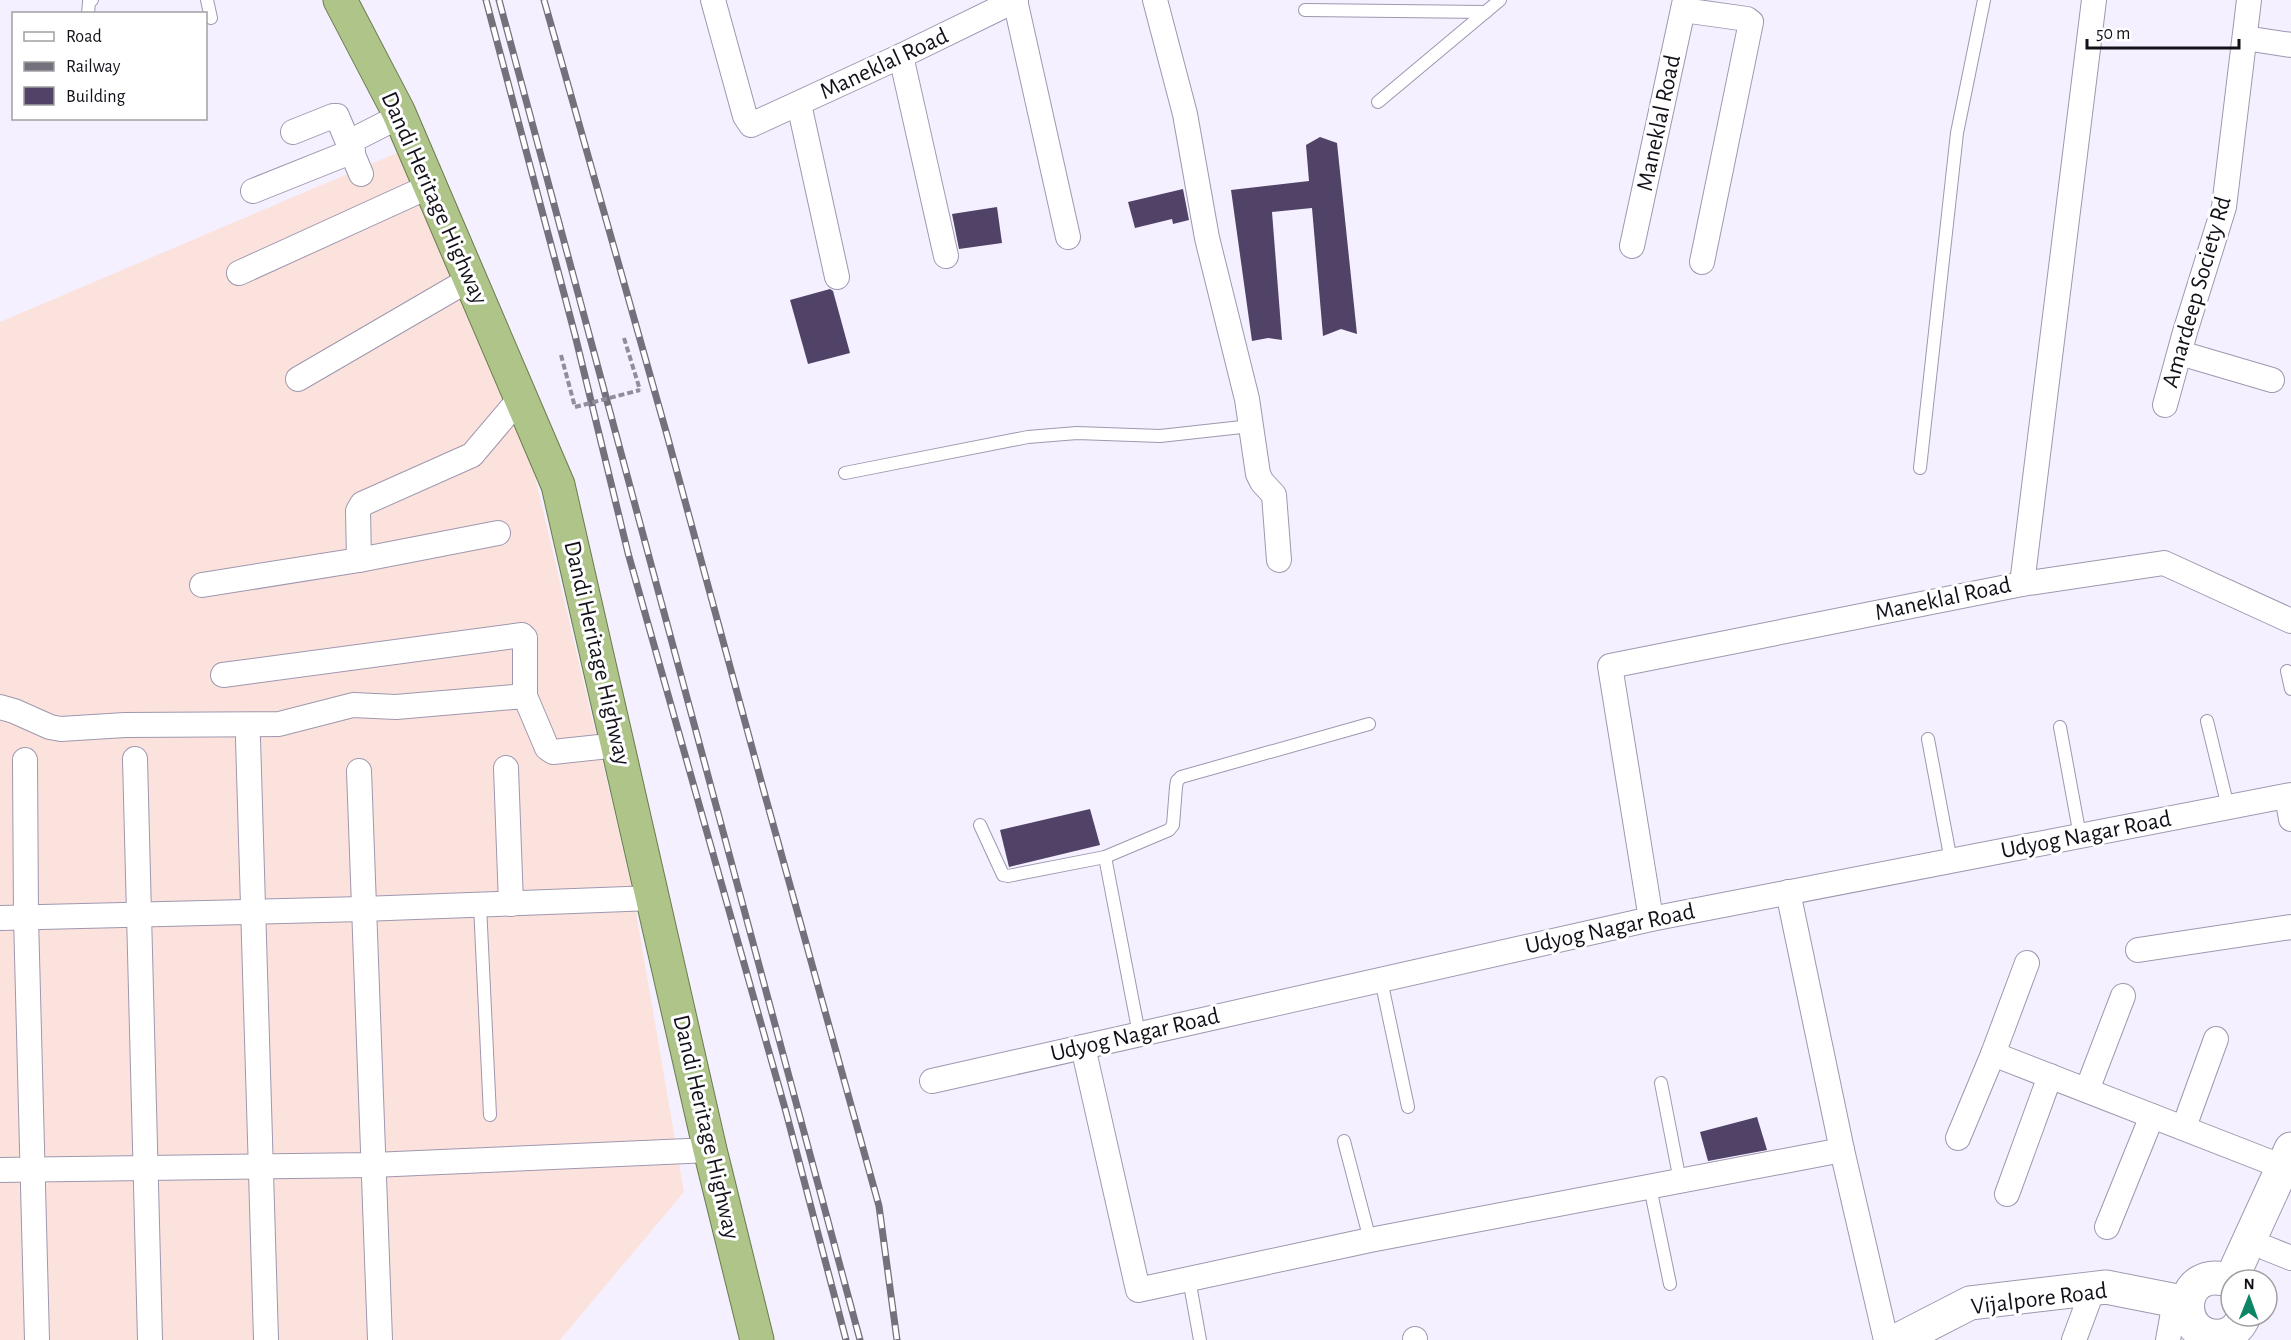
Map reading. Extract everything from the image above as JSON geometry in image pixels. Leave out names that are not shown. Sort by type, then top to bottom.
[{"type":"highway","name":"Dandi Heritage Highway","points":[[340,0],[400,116],[558,485],[710,1150],[756,1340]]},
{"type":"main road","points":[[2262,1268],[2278,1253],[2288,1171]]},
{"type":"main road","points":[[2238,1268],[2288,1171]]},
{"type":"main road","points":[[2219,1279],[2212,1278],[2203,1281],[2195,1286],[2181,1302],[2196,1329],[2213,1336],[2222,1336],[2236,1330]]},
{"type":"main road","name":"Vijalpore Road","points":[[1898,1340],[1970,1303],[2106,1287],[2181,1302]]},
{"type":"street","name":"Maneklal Road","points":[[713,0],[745,116],[751,125],[901,56],[1007,2]]},
{"type":"street","points":[[1155,0],[1183,103],[1207,238],[1245,390],[1258,474],[1274,495],[1279,560]]},
{"type":"street","name":"Maneklal Road","points":[[1651,919],[1610,666],[2022,584],[2094,0]]},
{"type":"street","name":"Amardeep Society Rd","points":[[2166,405],[2224,207],[2249,0]]},
{"type":"street","points":[[1007,2],[1068,237]]},
{"type":"street","points":[[1684,5],[1747,19],[1751,22],[1702,262]]},
{"type":"street","name":"Maneklal Road","points":[[1632,246],[1684,5]]},
{"type":"street","points":[[2245,38],[2291,45]]},
{"type":"street","points":[[901,56],[946,256]]},
{"type":"street","points":[[799,104],[837,277]]},
{"type":"street","points":[[293,132],[337,116],[362,174]]},
{"type":"street","points":[[253,190],[351,147],[400,116]]},
{"type":"street","points":[[239,273],[430,186]]},
{"type":"street","points":[[298,379],[470,279]]},
{"type":"street","points":[[2180,352],[2272,380]]},
{"type":"street","points":[[359,561],[358,511],[362,504],[472,455],[521,397]]},
{"type":"street","points":[[202,585],[359,561],[498,533]]},
{"type":"street","points":[[2022,584],[2164,563],[2291,621]]},
{"type":"street","points":[[223,675],[522,634],[525,638],[525,696],[547,748],[553,752],[618,745]]},
{"type":"street","points":[[0,707],[50,727],[61,729],[125,725],[279,724],[353,705],[396,707],[525,696]]},
{"type":"street","points":[[248,739],[266,1339]]},
{"type":"street","points":[[135,759],[150,1340]]},
{"type":"street","points":[[25,760],[26,917],[37,1340]]},
{"type":"street","points":[[506,768],[512,904]]},
{"type":"street","points":[[359,771],[380,1340]]},
{"type":"street","name":"Udyog Nagar Road","points":[[932,1081],[1651,919],[2228,807],[2289,803]]},
{"type":"street","points":[[1788,892],[1842,1150],[1886,1340]]},
{"type":"street","points":[[0,918],[363,909],[653,898]]},
{"type":"street","points":[[2138,950],[2291,927]]},
{"type":"street","points":[[1958,1138],[2027,963]]},
{"type":"street","points":[[2087,1090],[2123,996]]},
{"type":"street","points":[[2184,1127],[2216,1039]]},
{"type":"street","points":[[1083,1047],[1138,1290],[1370,1240],[1842,1150]]},
{"type":"street","points":[[1993,1054],[2184,1127],[2288,1171]]},
{"type":"street","points":[[2007,1194],[2050,1076]]},
{"type":"street","points":[[2107,1227],[2151,1116]]},
{"type":"street","points":[[0,1170],[373,1165],[710,1150]]},
{"type":"street","points":[[2074,1340],[2093,1288]]},
{"type":"street","points":[[2168,1340],[2181,1302]]},
{"type":"lane","points":[[207,0],[211,18]]},
{"type":"lane","points":[[1378,102],[1500,0]]},
{"type":"lane","points":[[1920,468],[1957,133],[1983,0]]},
{"type":"lane","points":[[1305,10],[1486,12]]},
{"type":"lane","points":[[845,473],[1028,437],[1077,433],[1160,436],[1251,426]]},
{"type":"lane","points":[[2287,671],[2291,689]]},
{"type":"lane","points":[[2207,721],[2228,807]]},
{"type":"lane","points":[[980,825],[1003,875],[1008,876],[1105,857],[1169,830],[1173,825],[1177,781],[1182,777],[1369,724]]},
{"type":"lane","points":[[2060,727],[2080,836]]},
{"type":"lane","points":[[1928,739],[1951,861]]},
{"type":"lane","points":[[1105,857],[1139,1034]]},
{"type":"lane","points":[[480,905],[490,1116]]},
{"type":"lane","points":[[1381,980],[1408,1107]]},
{"type":"lane","points":[[1660,1083],[1680,1181]]},
{"type":"lane","points":[[1344,1141],[1370,1240]]},
{"type":"lane","points":[[1650,1187],[1670,1284]]},
{"type":"lane","points":[[1189,1279],[1200,1340]]},
{"type":"path","points":[[561,355],[575,407],[640,390],[624,338]]},
{"type":"shaded area","points":[[399,152],[533,468],[631,883],[684,1192],[560,1340],[0,1340],[0,322]]},
{"type":"building","points":[[1320,137],[1337,143],[1357,334],[1341,329],[1323,336],[1312,208],[1272,212],[1282,340],[1268,338],[1252,341],[1231,190],[1309,181],[1306,145]]},
{"type":"building","points":[[1183,189],[1189,220],[1173,224],[1172,219],[1135,228],[1128,202]]},
{"type":"building","points":[[997,207],[1002,243],[959,249],[952,214]]},
{"type":"building","points":[[830,289],[833,291],[850,353],[808,364],[790,300]]},
{"type":"building","points":[[1090,809],[1100,845],[1009,867],[1000,830]]},
{"type":"building","points":[[1757,1117],[1767,1150],[1708,1161],[1700,1132]]},
{"type":"railway","points":[[486,0],[575,335],[628,553],[786,1112],[846,1340]]},
{"type":"railway","points":[[499,0],[860,1340]]},
{"type":"railway","points":[[544,0],[667,435],[879,1206],[897,1340]]}]
